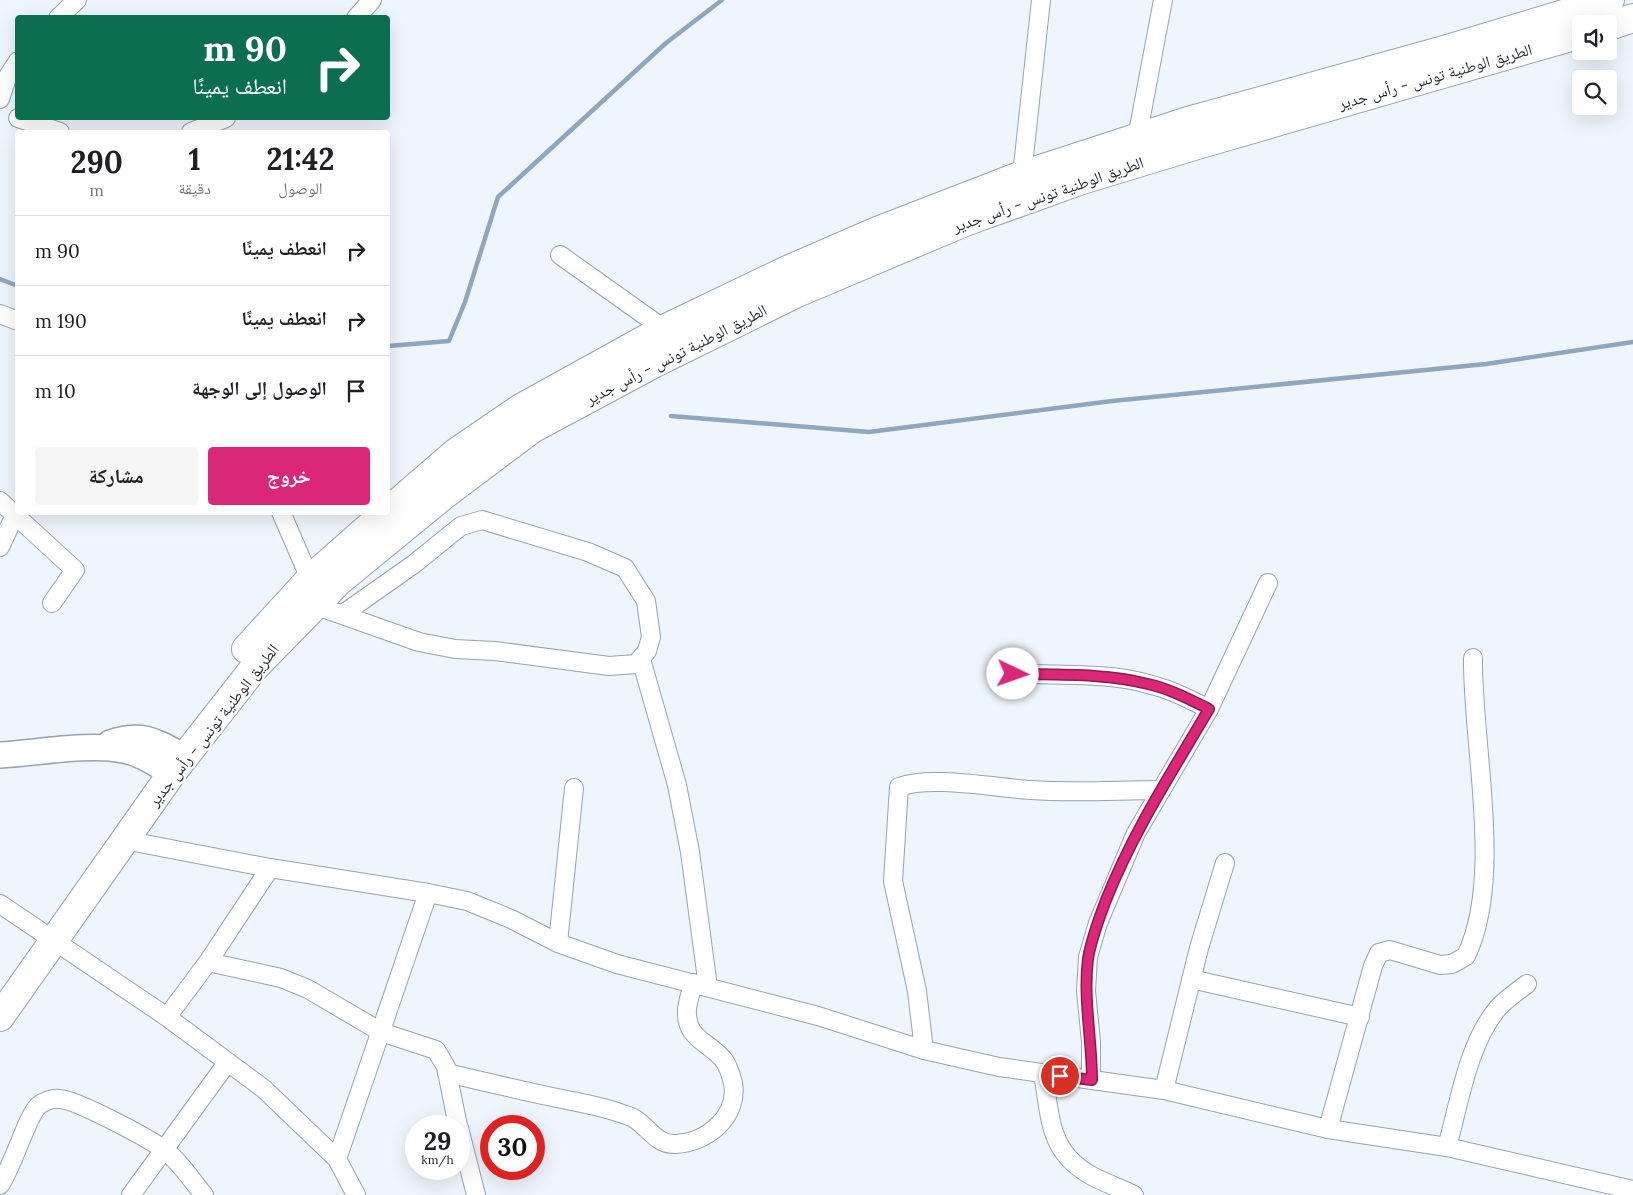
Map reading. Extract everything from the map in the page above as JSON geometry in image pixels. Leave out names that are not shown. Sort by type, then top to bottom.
[{"type":"main road","name":"الطريق الوطنية تونس - رأس جدير","points":[[312,592],[338,582],[436,501],[532,429],[654,363],[797,293],[898,249],[965,222],[1082,180],[1191,133],[1444,50],[1610,0]]},
{"type":"main road","points":[[1617,23],[1633,18]]},
{"type":"main road","name":"الطريق الوطنية تونس - رأس جدير","points":[[390,509],[455,453],[521,408],[664,329],[784,271],[860,238],[1022,175],[1137,138],[1191,133],[1572,36]]},
{"type":"main road","name":"الطريق الوطنية تونس - رأس جدير","points":[[0,1017],[48,936],[170,761],[238,659],[312,592],[384,515]]},
{"type":"main road","name":"الطريق الوطنية تونس - رأس جدير","points":[[0,989],[48,936],[124,840],[170,761]]},
{"type":"street","points":[[61,15],[77,0]]},
{"type":"street","points":[[359,15],[372,0]]},
{"type":"street","points":[[1022,175],[1041,0]]},
{"type":"street","points":[[1137,138],[1163,0]]},
{"type":"street","points":[[0,99],[7,78],[15,66]]},
{"type":"street","points":[[0,110],[15,116]]},
{"type":"street","points":[[26,120],[54,130]]},
{"type":"street","points":[[196,130],[221,120]]},
{"type":"street","points":[[560,254],[664,329]]},
{"type":"street","points":[[0,314],[15,320]]},
{"type":"street","points":[[0,501],[76,570],[52,603]]},
{"type":"street","points":[[0,547],[15,515]]},
{"type":"street","points":[[282,515],[312,592],[343,614],[419,642],[455,649],[495,651],[609,666],[631,666],[641,659],[647,651],[651,637],[646,601],[625,568],[588,552],[482,520],[461,526],[414,564],[343,614]]},
{"type":"street","points":[[1092,1080],[1091,1042],[1086,991],[1088,957],[1098,923],[1136,833],[1209,709],[1268,583]]},
{"type":"street","points":[[1328,1129],[1373,966],[1380,952],[1390,950],[1440,965],[1448,965],[1466,956],[1472,941],[1480,910],[1485,844],[1473,690],[1473,658]]},
{"type":"street","points":[[447,1073],[600,1106],[633,1118],[659,1140],[667,1144],[696,1140],[720,1124],[732,1106],[734,1096],[732,1078],[725,1062],[698,1040],[690,1025],[687,1009],[701,985],[690,852],[677,785],[641,659]]},
{"type":"street","points":[[1013,674],[1118,679],[1147,683],[1173,691],[1209,709]]},
{"type":"street","points":[[0,755],[96,748],[121,739],[138,736],[152,739],[170,761]]},
{"type":"street","points":[[924,1050],[917,991],[893,881],[898,787],[936,783],[1033,790],[1161,790]]},
{"type":"street","points":[[558,943],[574,788]]},
{"type":"street","points":[[124,840],[270,868],[428,893],[466,901],[511,919],[558,943],[617,964],[818,1016],[924,1050],[1044,1074],[1164,1090],[1328,1129],[1447,1147],[1603,1189],[1633,1190]]},
{"type":"street","points":[[1164,1090],[1191,979],[1225,863]]},
{"type":"street","points":[[167,1016],[208,962],[270,868]]},
{"type":"street","points":[[338,1159],[428,893]]},
{"type":"street","points":[[0,904],[167,1016],[264,1089],[338,1159],[356,1195]]},
{"type":"street","points":[[208,962],[281,978],[308,989],[381,1032],[436,1050],[447,1073],[456,1115]]},
{"type":"street","points":[[1191,979],[1360,1017]]},
{"type":"street","points":[[1447,1147],[1461,1092],[1479,1039],[1498,1008],[1527,984]]},
{"type":"street","points":[[131,1195],[227,1063]]},
{"type":"street","points":[[1044,1074],[1052,1124],[1061,1152],[1070,1162],[1092,1176],[1134,1195]]},
{"type":"street","points":[[0,1185],[10,1171],[34,1110],[39,1105],[58,1099],[74,1103],[165,1150],[204,1195]]},
{"type":"street","points":[[470,1171],[476,1195]]},
{"type":"waterway","points":[[390,346],[449,341],[465,302],[498,197],[666,43],[722,0]]},
{"type":"waterway","points":[[0,279],[15,285]]},
{"type":"waterway","points":[[671,416],[869,432],[1112,401],[1486,364],[1633,342]]},
{"type":"route","points":[[1013,674],[1118,679],[1147,683],[1173,691],[1209,709],[1136,833],[1098,923],[1088,957],[1086,991],[1091,1042],[1092,1080],[1060,1076]]}]
